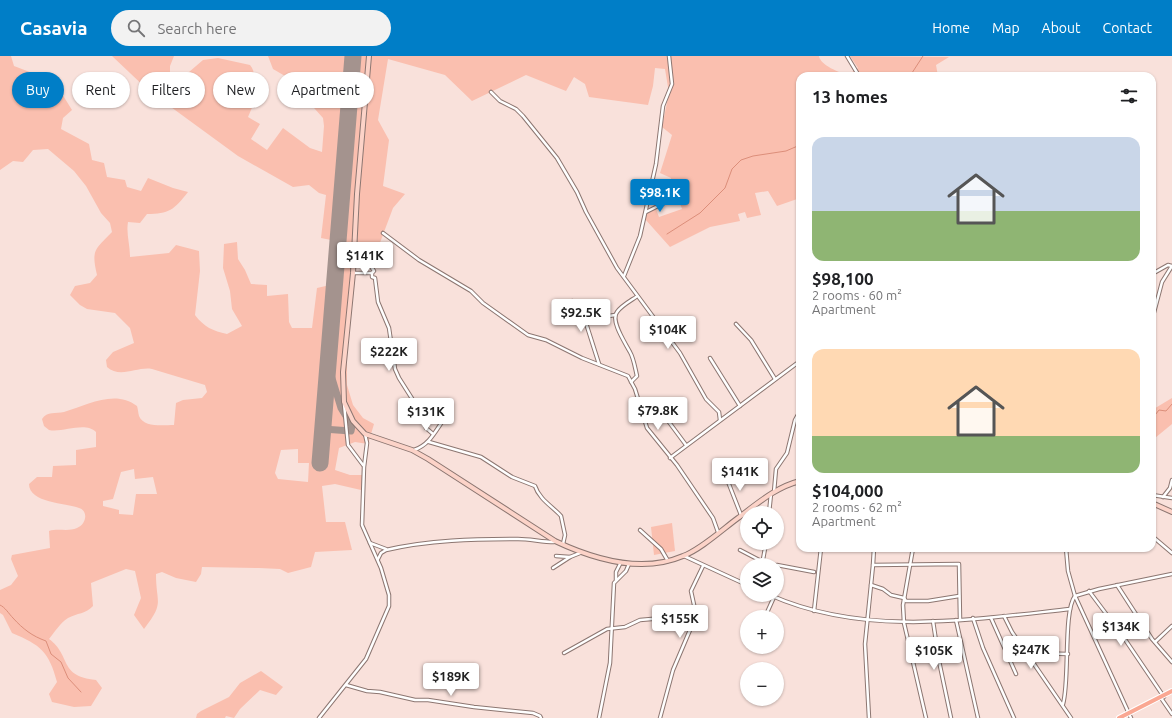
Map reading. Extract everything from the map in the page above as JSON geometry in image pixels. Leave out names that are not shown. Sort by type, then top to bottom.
[{"type":"main road","points":[[369,56],[357,194],[353,273],[343,372],[344,402],[353,421],[365,434],[413,450],[557,542],[580,553],[629,564],[651,564],[668,561],[684,556],[740,516]]},
{"type":"main road","points":[[754,506],[773,492],[796,483]]},
{"type":"main road","points":[[1156,505],[1172,512]]},
{"type":"main road","points":[[1119,718],[1130,716],[1172,691]]},
{"type":"street","points":[[624,276],[635,252],[646,212],[656,164],[663,106],[672,84],[669,56]]},
{"type":"street","points":[[847,56],[857,72]]},
{"type":"street","points":[[491,92],[500,101],[516,109],[557,158],[578,192],[586,212],[617,268],[624,276],[636,296],[680,353],[706,399],[719,412],[720,420]]},
{"type":"street","points":[[646,212],[668,201]]},
{"type":"street","points":[[383,234],[419,260],[471,291],[483,303],[528,336],[546,340],[611,371],[625,375],[631,382],[647,428],[677,465],[713,518],[718,532]]},
{"type":"street","points":[[365,251],[368,257],[368,262],[374,271],[372,273],[372,277],[375,278],[378,302],[389,328],[398,375],[418,408],[426,428],[433,434]]},
{"type":"street","points":[[1156,272],[1168,265],[1172,266]]},
{"type":"street","points":[[1156,306],[1162,282],[1172,266]]},
{"type":"street","points":[[353,273],[372,273]]},
{"type":"street","points":[[585,320],[615,315],[617,311],[636,296]]},
{"type":"street","points":[[572,301],[585,320],[599,364]]},
{"type":"street","points":[[615,315],[623,341],[631,353],[634,362],[637,376],[631,382]]},
{"type":"street","points":[[736,324],[751,340],[775,380]]},
{"type":"street","points":[[710,358],[740,406]]},
{"type":"street","points":[[670,458],[796,364]]},
{"type":"street","points":[[344,402],[348,445],[364,468]]},
{"type":"street","points":[[640,407],[657,406],[686,445]]},
{"type":"street","points":[[770,506],[776,469],[787,453],[796,418]]},
{"type":"street","points":[[413,450],[422,447],[429,442],[444,419]]},
{"type":"street","points":[[319,718],[366,659],[389,606],[389,595],[378,560],[362,525],[364,468],[367,443],[365,434]]},
{"type":"street","points":[[429,442],[481,457],[512,477],[535,486],[540,495],[550,504],[554,511],[561,516],[565,535],[563,545]]},
{"type":"street","points":[[725,474],[740,512]]},
{"type":"street","points":[[1163,496],[1170,488],[1172,480]]},
{"type":"street","points":[[1156,495],[1172,498]]},
{"type":"street","points":[[640,530],[661,549],[668,561]]},
{"type":"street","points":[[378,560],[381,553],[386,550],[423,543],[519,539],[557,542]]},
{"type":"street","points":[[1156,539],[1172,553]]},
{"type":"street","points":[[370,543],[386,550]]},
{"type":"street","points":[[740,550],[753,558]]},
{"type":"street","points":[[814,611],[821,552]]},
{"type":"street","points":[[869,718],[865,656],[874,552]]},
{"type":"street","points":[[912,552],[904,598],[904,623],[926,718]]},
{"type":"street","points":[[1066,552],[1068,572],[1075,596],[1130,716]]},
{"type":"street","points":[[553,568],[580,553]]},
{"type":"street","points":[[556,556],[570,558]]},
{"type":"street","points":[[684,556],[740,582]]},
{"type":"street","points":[[599,718],[610,668],[616,572],[621,562]]},
{"type":"street","points":[[616,580],[626,571],[629,564]]},
{"type":"street","points":[[873,565],[958,564],[960,619]]},
{"type":"street","points":[[660,718],[673,670],[686,643],[696,614],[690,591],[703,566]]},
{"type":"street","points":[[784,566],[814,572]]},
{"type":"street","points":[[1075,596],[1089,591],[1172,574]]},
{"type":"street","points":[[871,585],[884,589],[891,595],[904,598],[906,601],[928,601],[959,596]]},
{"type":"street","points":[[1117,585],[1155,642],[1172,662]]},
{"type":"street","points":[[1089,591],[1122,635],[1172,714]]},
{"type":"street","points":[[1063,704],[1066,688],[1070,610],[1075,596]]},
{"type":"street","points":[[784,602],[814,611],[904,623],[991,618],[1070,610]]},
{"type":"street","points":[[564,653],[589,640],[599,632],[624,627],[640,620],[663,618],[671,615],[696,614]]},
{"type":"street","points":[[1004,616],[1012,632],[1063,704],[1071,718]]},
{"type":"street","points":[[973,618],[983,648],[1014,718]]},
{"type":"street","points":[[991,618],[1016,674]]},
{"type":"street","points":[[956,620],[978,718]]},
{"type":"street","points":[[933,621],[939,661],[951,718]]},
{"type":"street","points":[[1155,642],[1172,626]]},
{"type":"street","points":[[1028,653],[1068,654]]},
{"type":"street","points":[[346,684],[367,692],[380,692],[414,700],[428,700],[474,707],[533,713],[541,718]]},
{"type":"shaded area","points":[[0,56],[11,56],[14,66],[30,72],[12,72],[12,108],[64,108],[64,97],[72,110],[63,118],[61,129],[89,144],[92,160],[104,163],[107,177],[125,180],[127,187],[141,191],[148,178],[188,192],[175,207],[166,212],[147,214],[140,223],[128,222],[127,231],[130,257],[169,253],[176,245],[199,251],[200,271],[195,315],[202,323],[213,330],[227,334],[242,326],[232,309],[230,291],[223,268],[224,244],[237,242],[238,259],[251,284],[267,285],[267,296],[288,294],[289,322],[292,328],[312,328],[317,288],[330,285],[331,240],[321,238],[326,195],[319,193],[309,185],[293,187],[238,156],[172,108],[205,108],[205,72],[189,72],[203,60],[218,58],[250,65],[254,72],[213,72],[213,108],[252,108],[248,117],[260,124],[251,139],[267,150],[283,128],[310,148],[322,152],[324,126],[323,118],[314,108],[374,108],[374,72],[278,72],[273,69],[268,56],[819,56],[820,59],[827,65],[841,72],[796,72],[796,199],[777,206],[768,191],[755,193],[761,215],[747,218],[745,212],[738,214],[740,221],[710,227],[670,247],[645,219],[647,213],[656,209],[659,217],[682,209],[678,197],[669,199],[671,178],[660,173],[672,135],[662,127],[669,93],[665,69],[655,68],[653,86],[648,105],[589,97],[585,84],[574,77],[566,91],[526,75],[472,101],[445,75],[388,59],[378,120],[389,140],[383,186],[405,194],[393,208],[378,248],[355,251],[347,355],[347,385],[353,405],[363,418],[374,424],[368,444],[355,442],[339,448],[335,470],[350,475],[363,475],[361,490],[335,484],[322,486],[326,522],[345,522],[352,550],[315,552],[311,567],[288,573],[280,569],[202,567],[201,574],[196,582],[176,578],[162,572],[156,574],[158,597],[157,608],[151,620],[144,629],[134,615],[141,598],[135,571],[126,569],[91,583],[93,606],[87,611],[71,616],[65,620],[49,639],[61,652],[70,670],[84,678],[96,680],[102,688],[91,706],[74,707],[52,702],[49,694],[57,682],[51,663],[47,656],[37,646],[12,633],[3,615],[0,613],[0,590],[11,585],[18,576],[11,559],[12,555],[50,548],[49,531],[70,530],[77,528],[83,524],[85,518],[84,512],[79,508],[41,499],[31,490],[29,484],[37,477],[52,477],[53,466],[76,465],[76,450],[96,447],[96,432],[86,427],[49,430],[44,426],[42,419],[44,416],[49,414],[64,412],[101,400],[120,399],[137,406],[141,420],[149,424],[174,425],[176,403],[183,400],[202,398],[207,392],[205,385],[152,369],[118,372],[107,367],[106,360],[113,352],[134,343],[130,328],[115,313],[87,309],[80,305],[70,295],[75,286],[90,283],[97,275],[94,260],[96,250],[112,232],[110,223],[101,213],[86,186],[74,171],[48,149],[33,150],[23,162],[13,161],[0,170]],"holes":[[[298,449],[298,463],[309,463],[308,482],[278,479],[275,473],[281,450]],[[134,469],[135,479],[153,477],[157,494],[136,494],[133,515],[119,514],[119,510],[103,506],[103,501],[113,499],[121,472]]]},
{"type":"shaded area","points":[[112,56],[174,56],[170,66],[170,72],[138,72],[138,81]]},
{"type":"shaded area","points":[[850,56],[949,57],[936,65],[937,72],[852,72],[858,68]]},
{"type":"shaded area","points":[[1172,398],[1172,424],[1156,437],[1156,408]]},
{"type":"shaded area","points":[[672,523],[675,551],[654,555],[651,527]]},
{"type":"shaded area","points":[[261,671],[283,687],[276,695],[260,690],[240,709],[234,718],[226,716],[225,718],[196,718],[197,714],[201,711],[229,697],[240,683]]},
{"type":"waterway","points":[[913,72],[923,56]]},
{"type":"waterway","points":[[667,234],[700,213],[725,188],[732,169],[741,160],[753,156],[786,151],[796,147]]},
{"type":"waterway","points":[[1156,414],[1159,410],[1166,411],[1172,404]]},
{"type":"waterway","points":[[0,605],[24,629],[36,637],[46,641],[51,654],[61,662],[68,678],[81,692]]},
{"type":"taxiway","points":[[323,429],[351,431],[352,426],[341,408],[328,365]]},
{"type":"runway","points":[[320,463],[353,56]]}]
